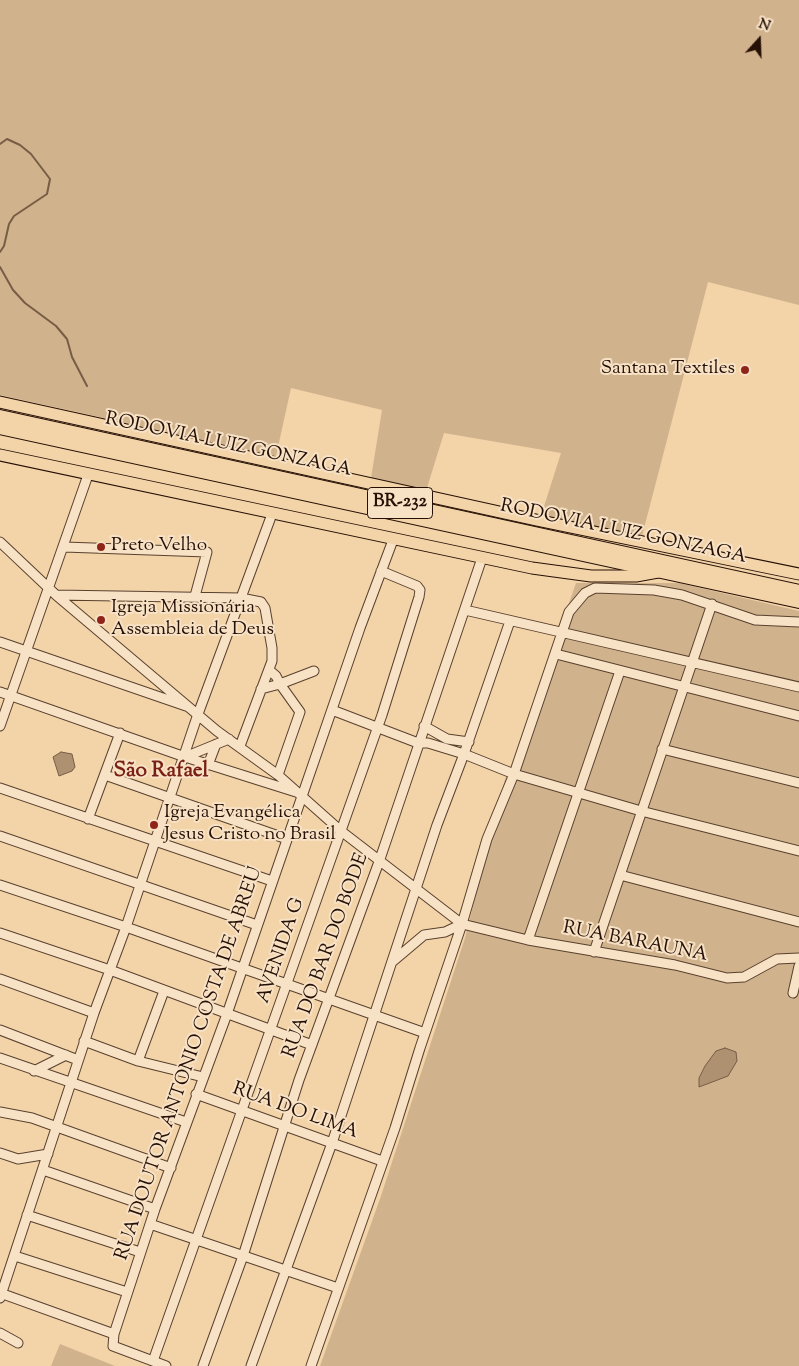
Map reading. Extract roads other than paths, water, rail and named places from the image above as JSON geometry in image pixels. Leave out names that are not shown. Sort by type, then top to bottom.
[{"type":"highway","name":"RODOVIA LUIZ GONZAGA","points":[[0,416],[799,591]]},
{"type":"highway","name":"RODOVIA LUIZ GONZAGA","points":[[0,428],[799,602]]},
{"type":"main road","name":"BR-232","points":[[0,402],[536,520],[799,574]]},
{"type":"main road","name":"BR-232","points":[[0,455],[482,558]]},
{"type":"main road","points":[[482,558],[556,573],[591,576],[636,576],[662,571]]},
{"type":"street","points":[[0,726],[88,475]]},
{"type":"street","points":[[114,1334],[0,1295],[15,1256],[84,1041],[141,885],[184,756],[195,711],[241,598],[272,514]]},
{"type":"street","name":"RUA DOUTOR ANTONIO COSTA DE ABREU","points":[[153,1361],[112,1345],[114,1334],[155,1209],[243,968],[287,840],[300,794],[393,540]]},
{"type":"street","points":[[0,542],[56,595],[195,711],[278,775],[341,831],[380,859],[462,924]]},
{"type":"street","points":[[64,547],[207,552],[195,596]]},
{"type":"street","name":"RUA DO BAR DO BODE","points":[[203,1366],[243,1256],[312,1044],[380,859],[482,558]]},
{"type":"street","name":"AVENIDA G","points":[[153,1361],[272,1030],[406,642],[420,593],[416,586],[381,571]]},
{"type":"street","points":[[310,1366],[382,1161],[396,1128],[462,924],[487,839],[514,774],[569,612],[585,593],[595,588],[654,590],[682,595],[755,620],[799,622]]},
{"type":"street","points":[[56,595],[195,596],[241,598],[256,600],[264,604],[272,648],[269,670],[240,746]]},
{"type":"street","points":[[594,952],[712,604]]},
{"type":"street","points":[[465,610],[562,634],[799,687]]},
{"type":"street","points":[[252,1366],[332,1143],[437,825],[469,742],[510,621]]},
{"type":"street","points":[[0,642],[195,711]]},
{"type":"street","points":[[556,654],[799,716]]},
{"type":"street","points":[[269,670],[276,676],[300,712],[278,775]]},
{"type":"street","points":[[261,689],[314,671]]},
{"type":"street","points":[[528,940],[620,671]]},
{"type":"street","points":[[0,692],[300,794]]},
{"type":"street","points":[[332,710],[418,743],[428,743],[464,754],[514,774],[799,852]]},
{"type":"street","points":[[424,726],[447,739],[469,742]]},
{"type":"street","points":[[88,819],[120,733]]},
{"type":"street","points":[[184,756],[229,739]]},
{"type":"street","points":[[208,764],[216,744]]},
{"type":"street","points":[[662,749],[799,783]]},
{"type":"street","points":[[105,776],[287,840]]},
{"type":"street","points":[[0,788],[272,881]]},
{"type":"street","points":[[0,836],[257,925]]},
{"type":"street","points":[[620,875],[799,922]]},
{"type":"street","points":[[0,885],[243,968],[425,1034]]},
{"type":"street","points":[[392,962],[424,935],[445,932],[462,924]]},
{"type":"street","name":"RUA BARAUNA","points":[[462,924],[528,940],[675,965],[727,978],[744,977],[777,959],[799,958]]},
{"type":"street","points":[[0,933],[110,970],[312,1044]]},
{"type":"street","points":[[793,993],[799,966]]},
{"type":"street","points":[[0,979],[94,1013]]},
{"type":"street","points":[[138,1061],[164,990]]},
{"type":"street","points":[[0,1030],[78,1060]]},
{"type":"street","points":[[84,1041],[138,1061],[203,1077]]},
{"type":"street","points":[[34,1071],[66,1055]]},
{"type":"street","points":[[0,1058],[70,1084],[186,1122]]},
{"type":"street","name":"RUA DO LIMA","points":[[196,1094],[382,1161]]},
{"type":"street","points":[[0,1112],[32,1118],[57,1126],[171,1168]]},
{"type":"street","points":[[0,1153],[18,1159],[48,1154]]},
{"type":"street","points":[[43,1170],[155,1209]]},
{"type":"street","points":[[28,1215],[140,1252]]},
{"type":"street","points":[[150,1224],[338,1288]]},
{"type":"street","points":[[15,1256],[127,1292]]},
{"type":"street","points":[[0,1333],[18,1343]]},
{"type":"street","points":[[153,1361],[166,1366]]},
{"type":"waterway","points":[[0,144],[7,139],[20,145],[31,154],[50,179],[47,194],[14,216],[9,224],[4,246],[0,252]]},
{"type":"waterway","points":[[0,267],[13,290],[25,303],[56,326],[67,339],[72,357],[87,386]]},
{"type":"place","name":"Santana Textiles","points":[[745,370]]},
{"type":"place","name":"Preto Velho","points":[[101,547]]},
{"type":"place","name":"Igreja Missionária Assembleia de Deus","points":[[101,620]]},
{"type":"place","name":"Igreja Evangélica Jesus Cristo no Brasil","points":[[154,825]]},
{"type":"district","name":"São Rafael","points":[[161,772]]}]
